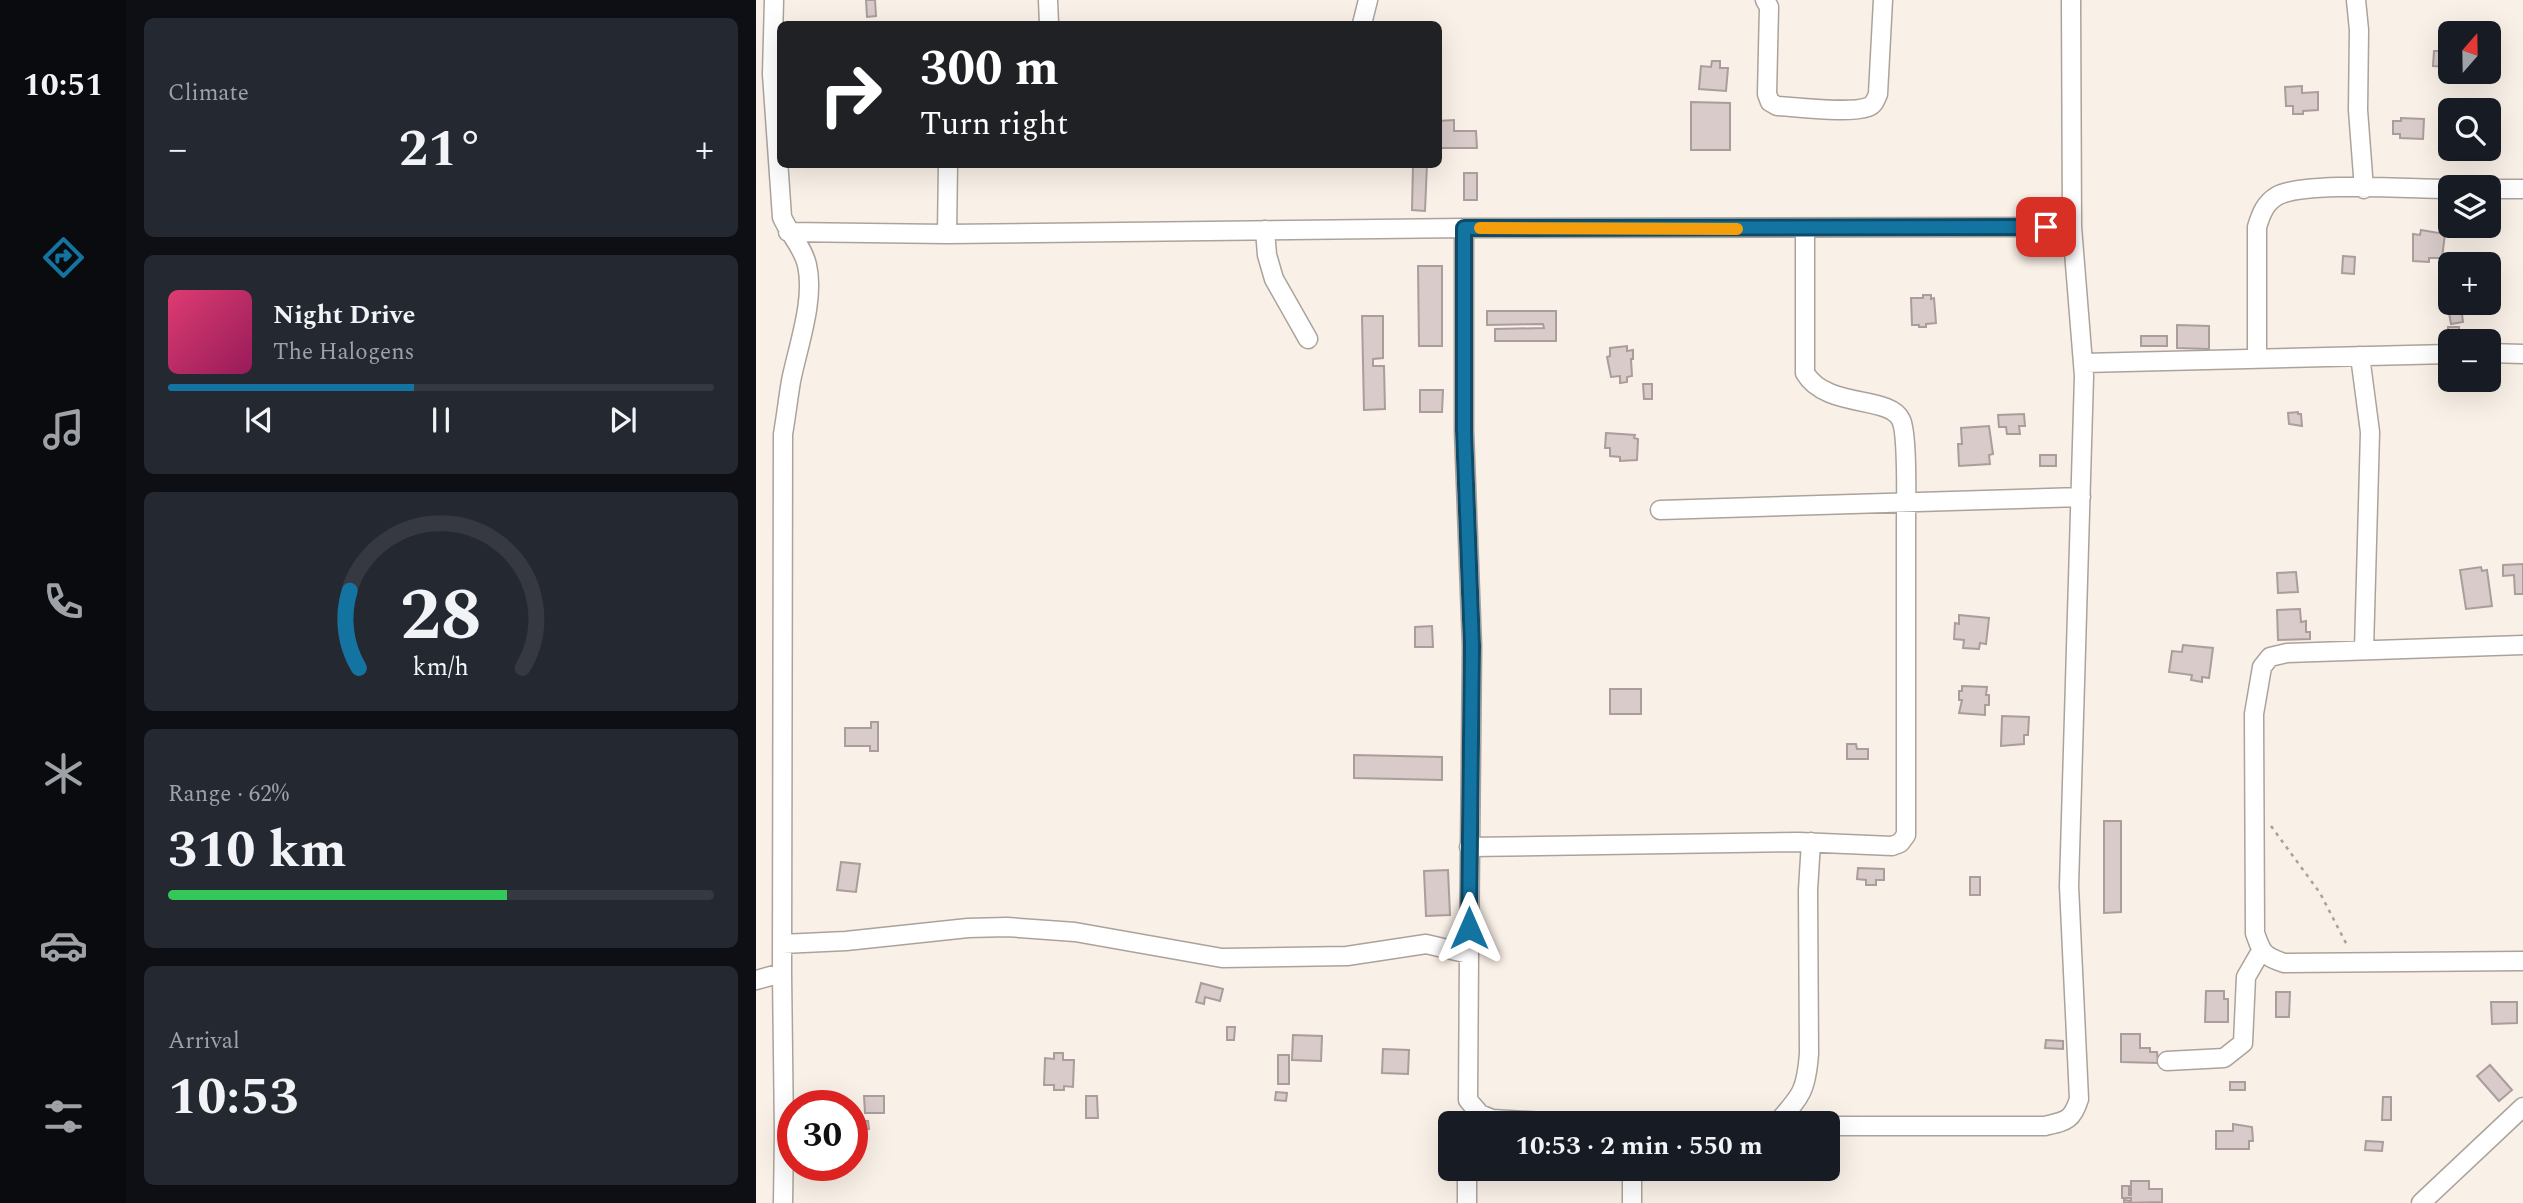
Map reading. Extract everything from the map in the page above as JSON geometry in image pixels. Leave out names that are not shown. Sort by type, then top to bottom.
[{"type":"street","points":[[774,0],[764,74],[782,217],[788,232],[803,254],[807,266],[808,288],[803,335],[791,382],[783,434],[783,1203]]},
{"type":"street","points":[[1048,0],[1049,21]]},
{"type":"street","points":[[1363,21],[1368,0]]},
{"type":"street","points":[[1765,0],[1769,6],[1767,94],[1770,102],[1777,106],[1842,109],[1869,107],[1878,94],[1883,0]]},
{"type":"street","points":[[1840,1126],[2045,1126],[2065,1121],[2074,1114],[2079,1099],[2069,886],[2084,363],[2072,227],[2071,0]]},
{"type":"street","points":[[2356,0],[2359,30],[2358,110],[2364,188]]},
{"type":"street","points":[[947,234],[948,168]]},
{"type":"street","points":[[2257,359],[2257,227],[2262,210],[2277,196],[2301,188],[2438,189]]},
{"type":"street","points":[[2501,189],[2523,189]]},
{"type":"street","points":[[788,232],[947,234],[1464,228],[2072,227]]},
{"type":"street","points":[[1464,228],[1464,430],[1472,646],[1468,1111]]},
{"type":"street","points":[[1469,847],[1811,842],[1892,846],[1900,843],[1906,835],[1906,503],[1903,423],[1893,410],[1831,395],[1811,383],[1805,373],[1805,229]]},
{"type":"street","points":[[1265,230],[1267,255],[1274,279],[1308,339]]},
{"type":"street","points":[[2084,363],[2438,354]]},
{"type":"street","points":[[2501,354],[2523,354]]},
{"type":"street","points":[[2360,356],[2370,432],[2364,650]]},
{"type":"street","points":[[1660,510],[2081,497]]},
{"type":"street","points":[[2523,645],[2287,653],[2270,657],[2262,667],[2254,715],[2255,933],[2261,951],[2269,958],[2284,963],[2523,961]]},
{"type":"street","points":[[1788,1111],[1801,1096],[1807,1081],[1808,890],[1811,842]]},
{"type":"street","points":[[782,944],[1007,927],[1075,933],[1222,957],[1347,956],[1426,944],[1469,954]]},
{"type":"street","points":[[2167,1061],[2224,1058],[2244,1043],[2246,977],[2261,951]]},
{"type":"street","points":[[756,979],[782,973]]},
{"type":"street","points":[[1468,1100],[1477,1111]]},
{"type":"street","points":[[2421,1203],[2523,1107]]},
{"type":"street","points":[[1467,1181],[1467,1203]]},
{"type":"street","points":[[1632,1181],[1632,1203]]},
{"type":"path","points":[[2271,826],[2320,893],[2357,963]]},
{"type":"building","points":[[866,0],[875,0],[876,16],[867,17]]},
{"type":"building","points":[[2434,51],[2438,51],[2438,66],[2433,66]]},
{"type":"building","points":[[1712,61],[1720,61],[1720,68],[1728,68],[1726,91],[1699,89],[1701,66],[1711,67]]},
{"type":"building","points":[[2302,86],[2302,93],[2318,92],[2318,110],[2293,114],[2293,106],[2286,106],[2285,87]]},
{"type":"building","points":[[1691,102],[1730,103],[1730,150],[1691,150]]},
{"type":"building","points":[[2401,118],[2424,119],[2423,139],[2400,138],[2400,134],[2393,134],[2393,121],[2401,121]]},
{"type":"building","points":[[1454,120],[1454,131],[1476,131],[1477,148],[1442,148],[1442,121]]},
{"type":"building","points":[[1413,168],[1427,168],[1425,211],[1412,210]]},
{"type":"building","points":[[1464,173],[1477,173],[1477,200],[1464,200]]},
{"type":"building","points":[[2421,230],[2438,233],[2438,238],[2444,238],[2443,252],[2438,252],[2438,258],[2429,258],[2429,262],[2413,261],[2413,234],[2420,235]]},
{"type":"building","points":[[2343,256],[2355,257],[2354,274],[2342,273]]},
{"type":"building","points":[[1418,266],[1442,266],[1442,346],[1419,346]]},
{"type":"building","points":[[1923,295],[1931,295],[1931,299],[1934,298],[1936,323],[1919,327],[1912,325],[1911,298],[1923,298]]},
{"type":"building","points":[[1487,311],[1556,311],[1556,341],[1495,341],[1495,329],[1544,328],[1543,324],[1487,325]]},
{"type":"building","points":[[2449,315],[2462,315],[2463,322],[2451,324]]},
{"type":"building","points":[[1362,316],[1383,316],[1383,358],[1373,359],[1373,366],[1384,366],[1385,409],[1364,410]]},
{"type":"building","points":[[2177,325],[2209,326],[2209,349],[2177,348]]},
{"type":"building","points":[[2141,336],[2167,336],[2167,346],[2141,346]]},
{"type":"building","points":[[1627,346],[1627,351],[1633,350],[1632,376],[1627,377],[1627,382],[1620,383],[1620,376],[1611,377],[1607,357],[1610,356],[1610,348]]},
{"type":"building","points":[[1643,384],[1652,384],[1652,399],[1644,399]]},
{"type":"building","points":[[1420,390],[1443,390],[1442,412],[1420,412]]},
{"type":"building","points":[[2288,413],[2301,414],[2302,426],[2289,424]]},
{"type":"building","points":[[2024,414],[2025,426],[2019,426],[2020,434],[2007,434],[2006,427],[1999,427],[1998,415]]},
{"type":"building","points":[[1989,426],[1993,454],[1989,455],[1990,464],[1959,466],[1958,444],[1962,444],[1961,428]]},
{"type":"building","points":[[1606,433],[1635,435],[1634,438],[1638,439],[1637,460],[1620,461],[1620,457],[1610,456],[1610,448],[1605,448]]},
{"type":"building","points":[[2040,455],[2056,455],[2056,466],[2040,466]]},
{"type":"building","points":[[2523,564],[2523,594],[2515,594],[2514,575],[2503,576],[2503,565]]},
{"type":"building","points":[[2481,567],[2482,571],[2487,570],[2492,606],[2466,609],[2460,570]]},
{"type":"building","points":[[2296,572],[2298,592],[2278,593],[2277,573]]},
{"type":"building","points":[[2300,609],[2301,622],[2306,621],[2306,632],[2310,632],[2310,639],[2278,640],[2277,610]]},
{"type":"building","points":[[1959,615],[1989,618],[1986,644],[1980,643],[1979,649],[1963,648],[1964,640],[1954,639],[1955,623],[1959,624]]},
{"type":"building","points":[[1432,626],[1433,647],[1415,647],[1415,627]]},
{"type":"building","points":[[2183,645],[2213,648],[2209,678],[2202,677],[2202,682],[2191,680],[2192,675],[2169,672],[2172,651],[2182,652]]},
{"type":"building","points":[[1962,686],[1987,687],[1989,705],[1985,705],[1985,715],[1959,713],[1962,700],[1959,700],[1959,691],[1962,691]]},
{"type":"building","points":[[1610,689],[1641,689],[1641,714],[1610,714]]},
{"type":"building","points":[[2002,716],[2029,717],[2028,735],[2024,735],[2024,744],[2001,746]]},
{"type":"building","points":[[871,722],[878,722],[878,751],[870,751],[870,746],[845,746],[845,728],[871,728]]},
{"type":"building","points":[[1847,744],[1856,744],[1857,749],[1868,749],[1868,759],[1847,759]]},
{"type":"building","points":[[1354,755],[1442,757],[1442,780],[1354,778]]},
{"type":"building","points":[[2104,821],[2121,821],[2121,912],[2104,913]]},
{"type":"building","points":[[841,862],[860,864],[856,892],[837,890]]},
{"type":"building","points":[[1858,868],[1884,869],[1884,880],[1876,880],[1876,885],[1866,885],[1866,880],[1857,879]]},
{"type":"building","points":[[1448,870],[1450,915],[1426,916],[1424,871]]},
{"type":"building","points":[[1970,877],[1980,877],[1980,895],[1970,895]]},
{"type":"building","points":[[1201,983],[1223,989],[1220,1001],[1205,997],[1204,1004],[1196,1002]]},
{"type":"building","points":[[2206,991],[2224,991],[2224,999],[2228,999],[2228,1022],[2205,1022]]},
{"type":"building","points":[[2276,992],[2290,992],[2289,1017],[2276,1017]]},
{"type":"building","points":[[2491,1002],[2517,1002],[2517,1023],[2492,1024]]},
{"type":"building","points":[[1227,1027],[1235,1027],[1234,1040],[1227,1040]]},
{"type":"building","points":[[2121,1034],[2140,1034],[2140,1048],[2150,1048],[2150,1052],[2157,1052],[2158,1063],[2121,1062]]},
{"type":"building","points":[[1293,1035],[1322,1036],[1321,1061],[1292,1060]]},
{"type":"building","points":[[2046,1040],[2063,1041],[2063,1049],[2045,1048]]},
{"type":"building","points":[[1383,1049],[1409,1050],[1408,1074],[1382,1073]]},
{"type":"building","points":[[1054,1053],[1063,1053],[1063,1060],[1074,1060],[1073,1087],[1064,1086],[1064,1090],[1054,1090],[1054,1085],[1044,1085],[1045,1058],[1054,1059]]},
{"type":"building","points":[[1278,1055],[1289,1055],[1289,1084],[1278,1084]]},
{"type":"building","points":[[2490,1065],[2512,1090],[2499,1101],[2477,1076]]},
{"type":"building","points":[[2230,1082],[2245,1082],[2245,1090],[2230,1090]]},
{"type":"building","points":[[1276,1092],[1287,1093],[1286,1101],[1275,1100]]},
{"type":"building","points":[[868,1096],[884,1096],[884,1113],[868,1113]]},
{"type":"building","points":[[1086,1096],[1097,1096],[1098,1118],[1086,1118]]},
{"type":"building","points":[[2383,1097],[2391,1097],[2391,1120],[2382,1120]]},
{"type":"building","points":[[2233,1124],[2252,1127],[2253,1141],[2249,1141],[2249,1149],[2216,1149],[2216,1131],[2233,1131]]},
{"type":"building","points":[[2366,1141],[2383,1142],[2382,1151],[2365,1150]]},
{"type":"building","points":[[2131,1181],[2149,1181],[2149,1189],[2162,1189],[2162,1202],[2124,1203],[2124,1200],[2131,1201],[2131,1198],[2122,1198],[2122,1186],[2129,1186],[2131,1195]]},
{"type":"slow traffic","points":[[1480,228],[1737,229]]},
{"type":"route","points":[[1469,928],[1472,646],[1464,430],[1464,228],[2046,227]]}]
